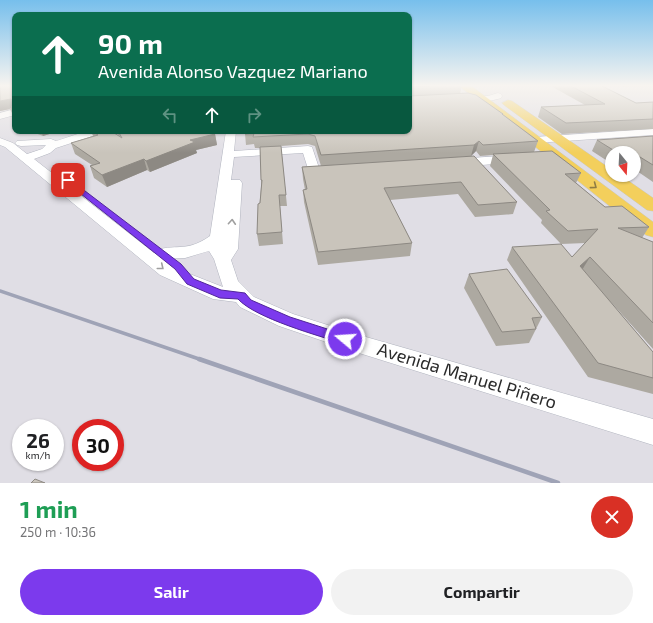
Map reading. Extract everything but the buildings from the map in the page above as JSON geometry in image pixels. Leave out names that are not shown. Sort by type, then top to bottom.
[{"type":"main road","points":[[493,108],[538,147],[555,156],[653,230]]},
{"type":"main road","points":[[502,108],[561,140],[653,206]]},
{"type":"street","points":[[0,116],[12,113]]},
{"type":"street","points":[[538,147],[561,140],[653,132]]},
{"type":"street","points":[[32,149],[79,134]]},
{"type":"street","points":[[0,141],[9,145],[32,149],[86,134]]},
{"type":"street","points":[[220,248],[231,134]]},
{"type":"street","points":[[162,254],[188,253],[205,248],[230,249],[239,134]]},
{"type":"street","points":[[0,135],[32,149],[178,266],[191,282]]},
{"type":"street","points":[[561,140],[653,137]]},
{"type":"street","name":"Avenida Manuel Piñero","points":[[32,149],[166,271],[220,294],[241,296]]},
{"type":"street","points":[[237,154],[308,149],[314,172],[345,170]]},
{"type":"street","points":[[446,164],[524,158]]},
{"type":"street","name":"Avenida Manuel Piñero","points":[[220,248],[230,284],[247,302],[286,320],[367,346],[653,432]]},
{"type":"shaded area","points":[[0,108],[12,108],[12,134],[412,134],[412,108],[653,108],[653,483],[0,483]]},
{"type":"railway","points":[[0,291],[202,360]]},
{"type":"railway","points":[[199,359],[558,483]]},
{"type":"route","points":[[68,180],[178,266],[191,282],[220,294],[241,296],[247,302],[286,320],[345,339]]}]
